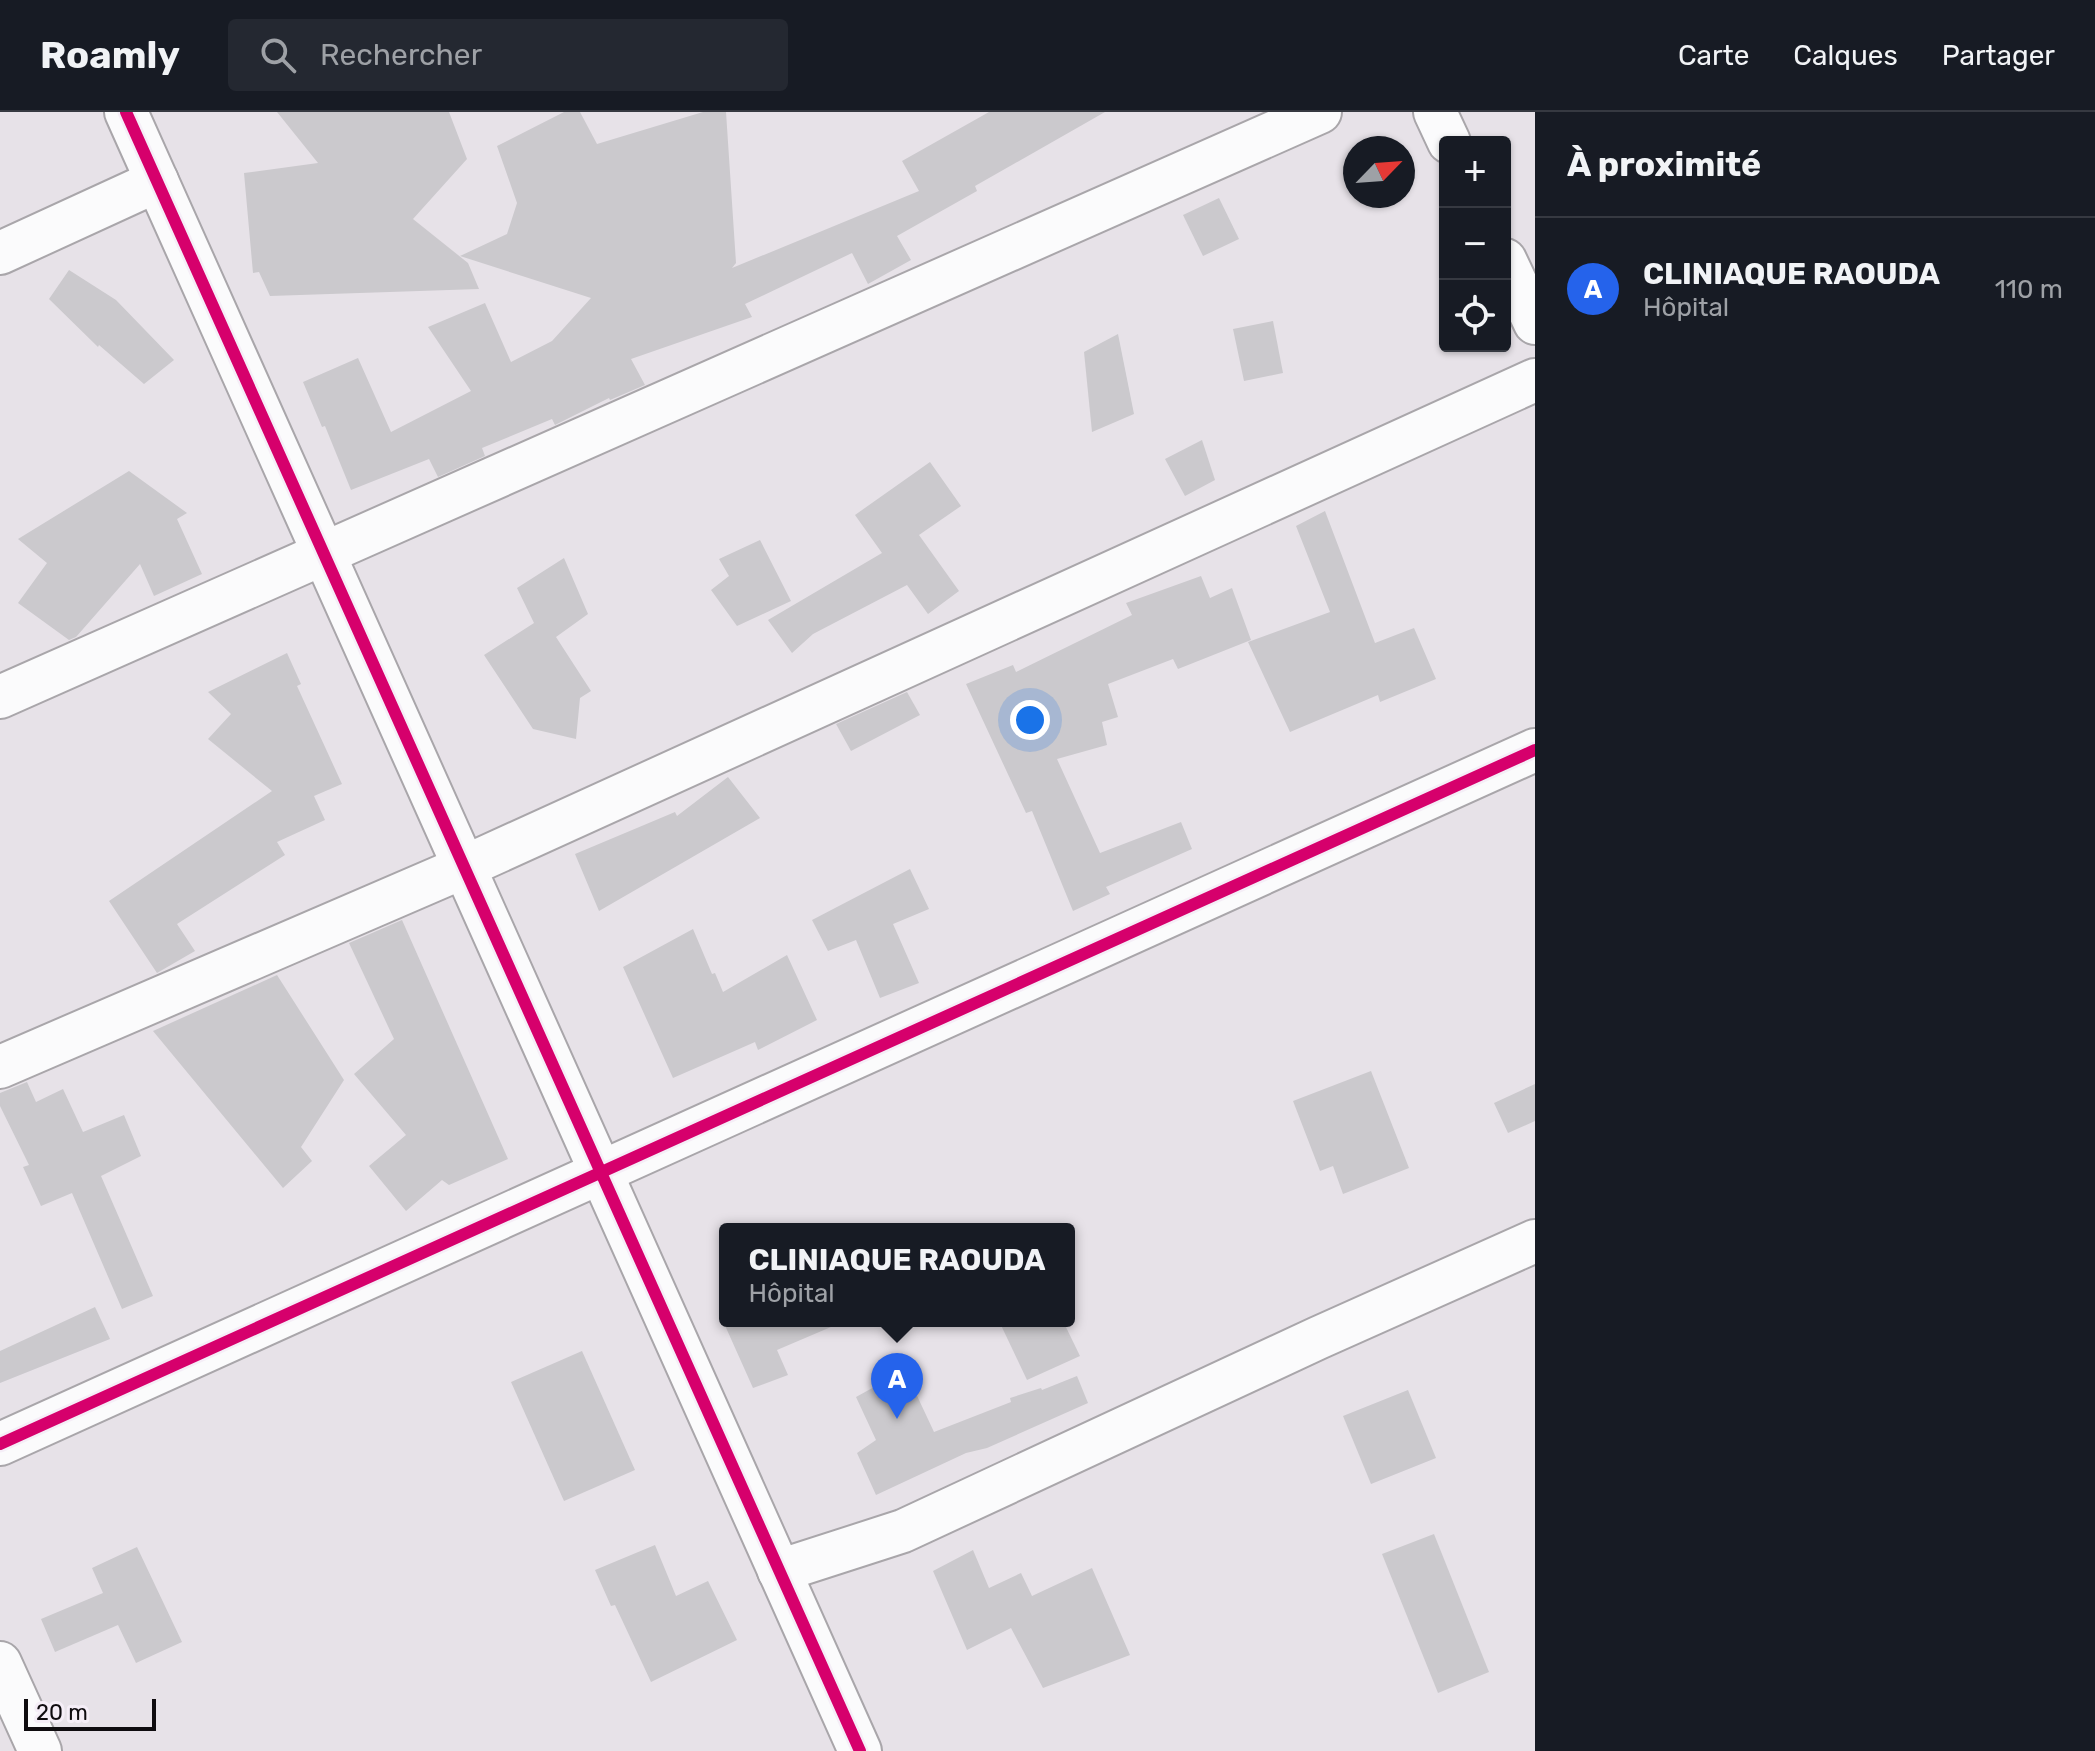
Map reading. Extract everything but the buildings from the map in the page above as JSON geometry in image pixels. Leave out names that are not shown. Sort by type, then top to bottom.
[{"type":"street","points":[[126,112],[860,1751]]},
{"type":"street","points":[[0,697],[1320,112]]},
{"type":"street","points":[[1435,112],[1446,136]]},
{"type":"street","points":[[0,253],[157,181]]},
{"type":"street","points":[[1511,273],[1535,323]]},
{"type":"street","points":[[0,1067],[464,867],[1535,380]]},
{"type":"street","points":[[0,1444],[1535,750]]},
{"type":"street","points":[[779,1571],[903,1531],[1535,1241]]},
{"type":"street","points":[[0,1663],[40,1751]]},
{"type":"cycle path","points":[[126,112],[860,1751]]},
{"type":"cycle path","points":[[0,1444],[1535,750]]},
{"type":"place","name":"CLINIAQUE RAOUDA","points":[[897,1419]]}]
